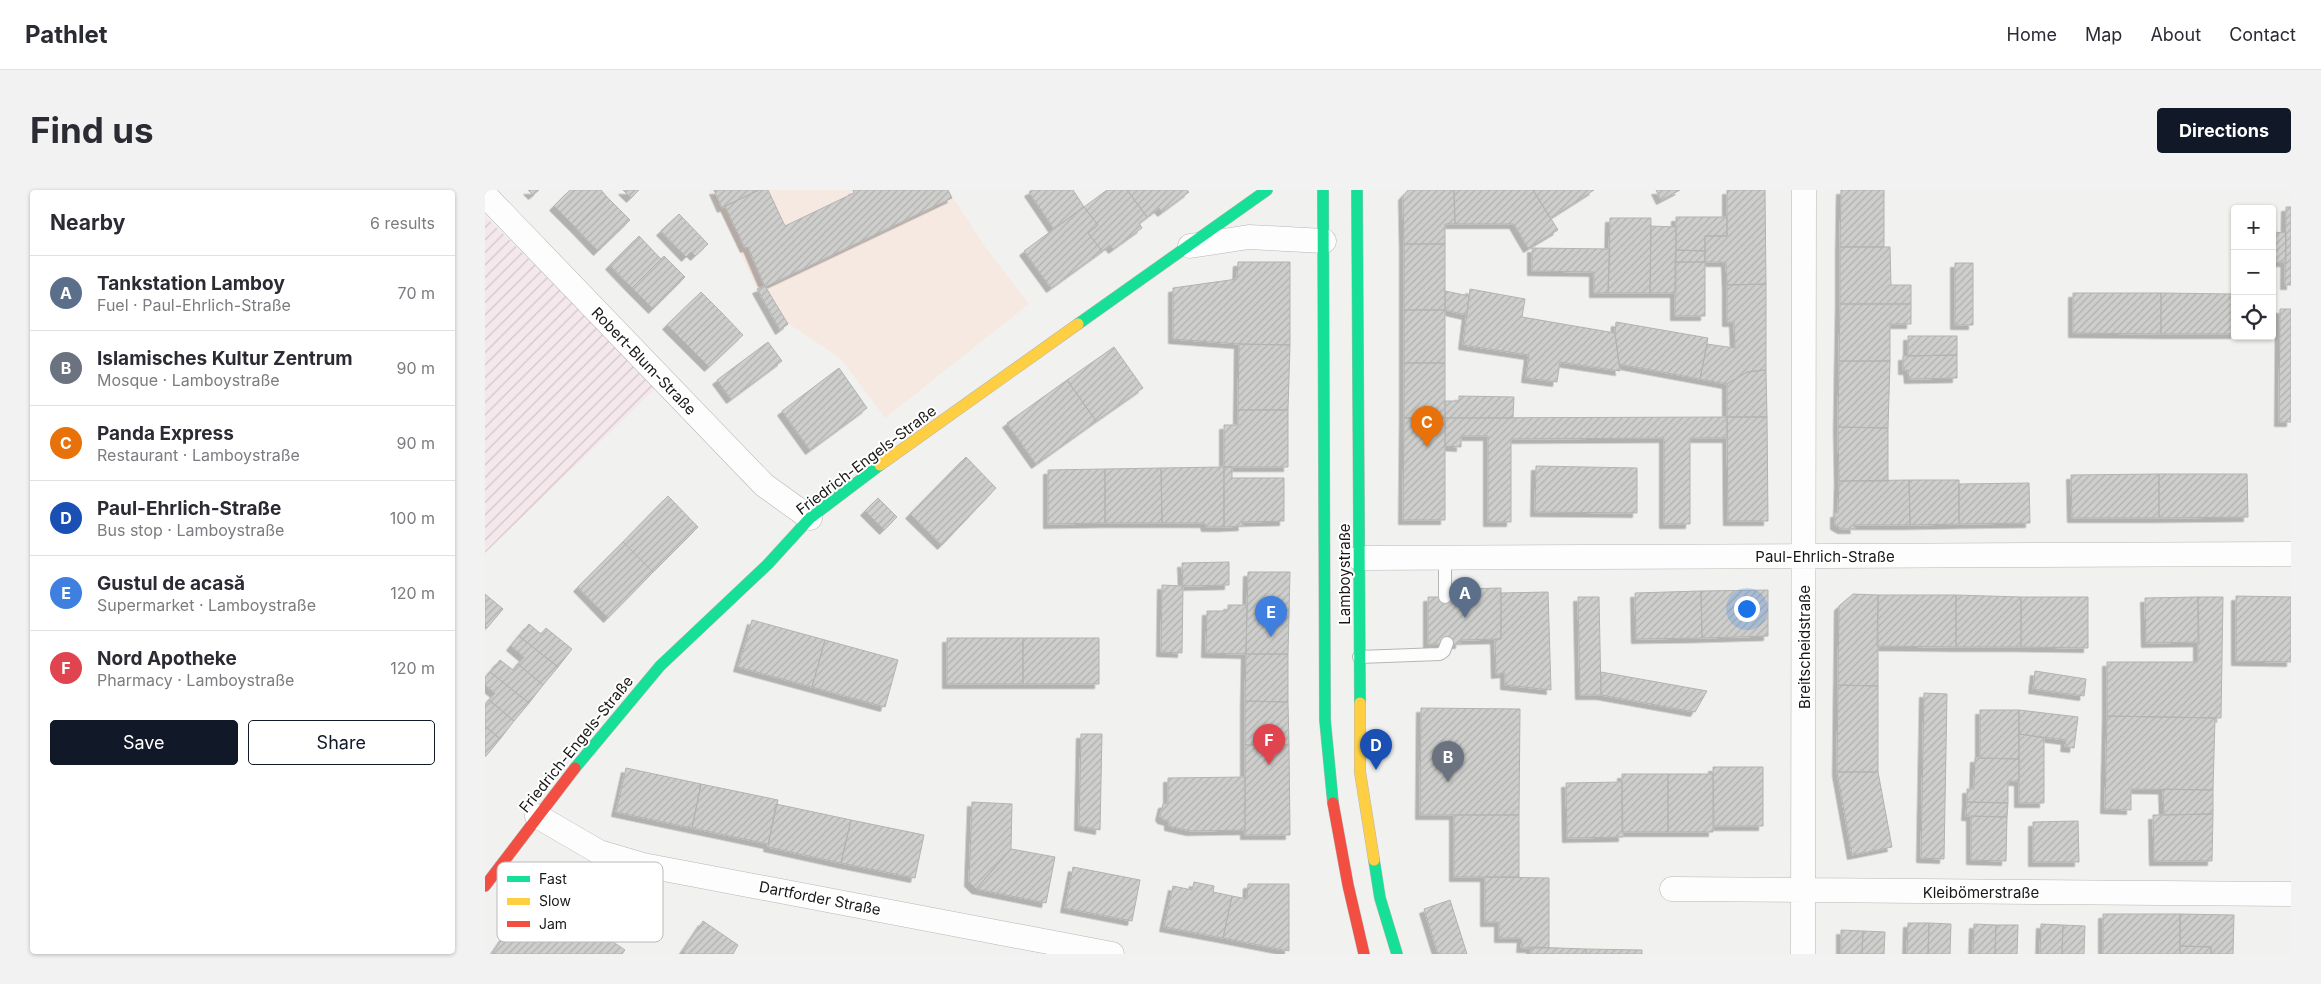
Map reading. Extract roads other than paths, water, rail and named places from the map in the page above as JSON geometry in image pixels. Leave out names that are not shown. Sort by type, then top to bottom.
[{"type":"main road","name":"Friedrich-Engels-Straße","points":[[503,862],[619,712],[660,666],[769,564],[811,518],[908,444],[1007,375],[1183,247],[1267,190]]},
{"type":"main road","name":"Lamboystraße","points":[[1323,190],[1325,720],[1333,804],[1350,894],[1364,954]]},
{"type":"main road","name":"Lamboystraße","points":[[1357,190],[1360,772],[1380,898],[1397,954]]},
{"type":"main road","name":"Friedrich-Engels-Straße","points":[[485,886],[497,870]]},
{"type":"street","name":"Breitscheidstraße","points":[[1803,954],[1804,190]]},
{"type":"street","name":"Robert-Blum-Straße","points":[[485,195],[763,486],[811,518]]},
{"type":"street","points":[[1183,247],[1223,239],[1249,237],[1324,240]]},
{"type":"street","name":"Paul-Ehrlich-Straße","points":[[1359,558],[2291,554]]},
{"type":"street","name":"Dartforder Straße","points":[[537,816],[599,852],[633,862]]},
{"type":"street","name":"Dartforder Straße","points":[[663,869],[1112,954]]},
{"type":"street","name":"Kleibömerstraße","points":[[1671,889],[2291,894]]},
{"type":"lane","points":[[1445,558],[1445,597]]},
{"type":"lane","points":[[1359,657],[1440,654],[1445,652],[1447,643]]},
{"type":"place","name":"Panda Express","points":[[1427,447]]},
{"type":"place","name":"Tankstation Lamboy","points":[[1465,618]]},
{"type":"place","name":"Gustul de acasă","points":[[1271,637]]},
{"type":"place","name":"Nord Apotheke","points":[[1269,765]]},
{"type":"place","name":"Paul-Ehrlich-Straße","points":[[1376,770]]},
{"type":"place","name":"Islamisches Kultur Zentrum","points":[[1448,782]]}]
